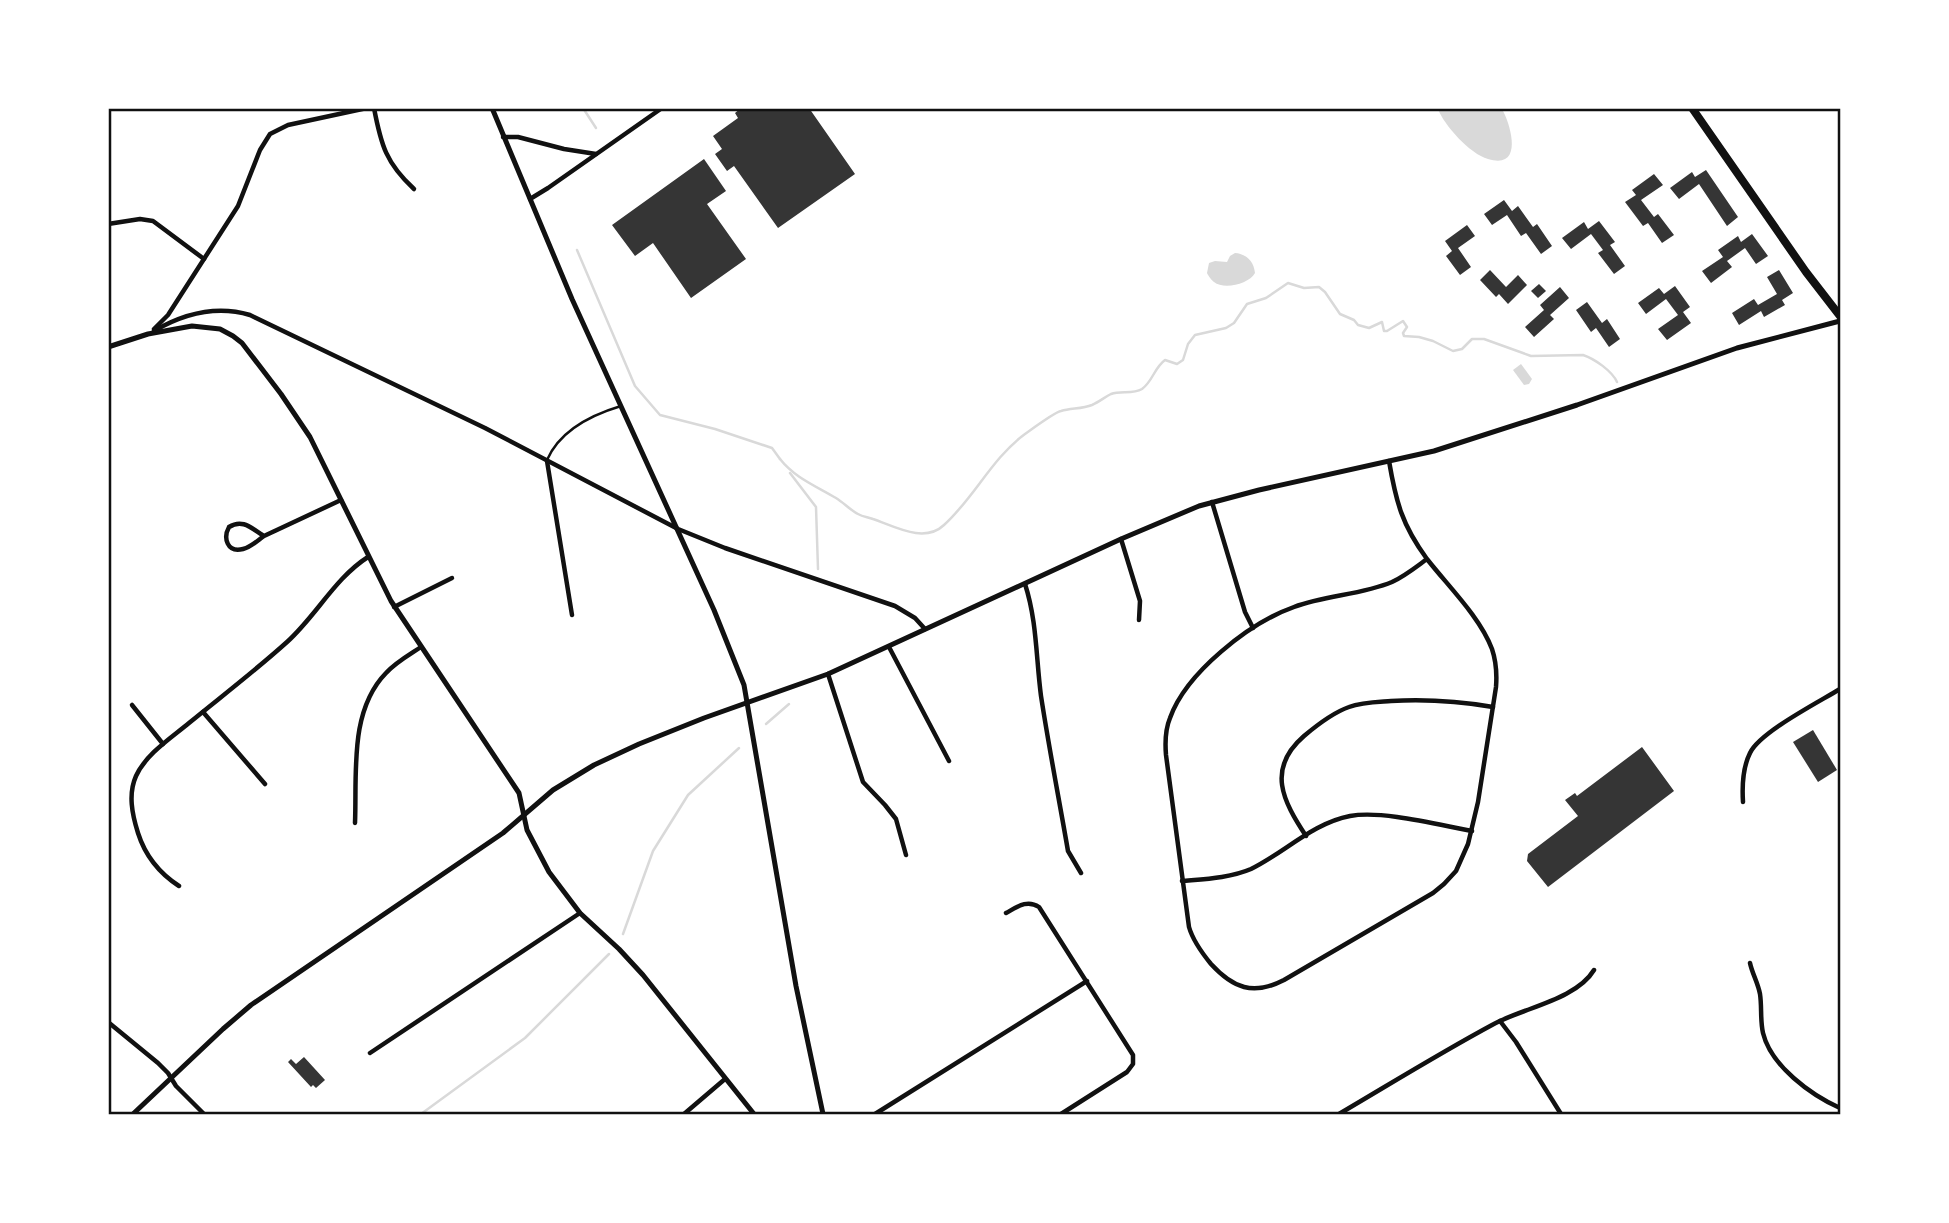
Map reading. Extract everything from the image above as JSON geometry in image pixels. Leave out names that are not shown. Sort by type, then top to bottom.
[{"type":"highway","points":[[1692,108],[1840,316]]},
{"type":"street","points":[[148,334],[168,315],[241,201],[260,150],[270,134],[288,125],[367,108]]},
{"type":"street","points":[[374,108],[385,152],[399,174],[415,189]]},
{"type":"street","points":[[492,108],[572,299],[678,529],[726,637],[744,685],[796,986],[823,1115]]},
{"type":"street","points":[[646,108],[653,115]]},
{"type":"street","points":[[529,199],[662,108]]},
{"type":"street","points":[[503,137],[518,137],[597,154]]},
{"type":"street","points":[[108,225],[140,219],[153,221],[204,259]]},
{"type":"street","points":[[148,334],[185,316],[224,310],[250,314],[461,416],[678,529],[725,548],[895,606],[915,618],[926,630]]},
{"type":"street","points":[[134,1115],[251,1005],[487,844],[553,790],[607,759],[659,736],[828,674],[1121,539],[1212,502],[1434,451],[1544,416],[1737,348],[1840,321]]},
{"type":"street","points":[[108,347],[148,334],[203,326],[220,329],[236,338],[260,365],[301,423],[323,460],[394,607],[519,793],[529,834],[565,896],[643,975],[754,1115]]},
{"type":"street","points":[[547,460],[572,615]]},
{"type":"street","points":[[1389,461],[1395,495],[1403,519],[1427,559],[1477,623],[1494,655],[1496,687],[1472,831],[1460,865],[1444,884],[1414,905],[1274,985],[1249,988],[1235,984],[1207,958],[1190,931],[1166,755],[1169,721],[1181,696],[1208,664],[1253,628],[1293,607],[1392,582],[1427,559]]},
{"type":"street","points":[[264,537],[247,525],[239,523],[229,527],[226,538],[231,548],[240,550],[341,500]]},
{"type":"street","points":[[1212,502],[1245,612],[1253,628]]},
{"type":"street","points":[[1121,539],[1140,601],[1139,620]]},
{"type":"street","points":[[179,886],[164,875],[147,854],[137,829],[132,792],[137,774],[144,762],[163,744],[291,638],[353,568],[368,557]]},
{"type":"street","points":[[394,607],[452,578]]},
{"type":"street","points":[[1025,584],[1036,632],[1041,696],[1068,850],[1080,873]]},
{"type":"street","points":[[355,823],[359,729],[365,706],[371,692],[385,673],[421,647]]},
{"type":"street","points":[[889,647],[949,761]]},
{"type":"street","points":[[828,674],[863,782],[897,821],[906,855]]},
{"type":"street","points":[[1743,802],[1744,771],[1751,751],[1769,733],[1840,689]]},
{"type":"street","points":[[1306,836],[1287,803],[1282,774],[1292,748],[1326,719],[1349,706],[1381,702],[1436,699],[1493,707]]},
{"type":"street","points":[[132,705],[163,744]]},
{"type":"street","points":[[203,712],[265,784]]},
{"type":"street","points":[[1182,881],[1243,872],[1333,821],[1349,816],[1365,814],[1401,818],[1472,831]]},
{"type":"street","points":[[1006,914],[1025,903],[1039,907],[1132,1051],[1133,1062],[1125,1073],[1060,1115]]},
{"type":"street","points":[[370,1053],[580,913]]},
{"type":"street","points":[[1749,962],[1760,995],[1763,1032],[1769,1047],[1782,1066],[1802,1086],[1816,1097],[1840,1108]]},
{"type":"street","points":[[1339,1115],[1500,1021],[1561,996],[1578,986],[1594,970]]},
{"type":"street","points":[[875,1115],[1087,981]]},
{"type":"street","points":[[108,1021],[158,1063],[204,1115]]},
{"type":"street","points":[[1500,1021],[1561,1115]]},
{"type":"street","points":[[684,1115],[725,1079]]},
{"type":"lane","points":[[547,460],[551,450],[571,430],[593,415],[621,406]]},
{"type":"shaded area","points":[[1438,109],[1502,109],[1509,125],[1511,152],[1507,158],[1499,161],[1481,156],[1458,138]]},
{"type":"shaded area","points":[[1235,253],[1249,259],[1255,273],[1236,285],[1224,286],[1214,282],[1207,273],[1209,263],[1227,262]]},
{"type":"shaded area","points":[[1521,364],[1532,379],[1529,384],[1524,385],[1513,370]]},
{"type":"building","points":[[741,108],[809,108],[855,174],[778,228],[734,166],[727,171],[715,154],[722,149],[713,136],[738,118],[735,113]]},
{"type":"building","points":[[704,159],[726,191],[707,204],[746,259],[691,298],[653,243],[635,256],[612,225]]},
{"type":"building","points":[[1706,170],[1738,217],[1727,226],[1699,184],[1679,199],[1670,188],[1692,172],[1695,177]]},
{"type":"building","points":[[1654,174],[1663,185],[1641,200],[1654,217],[1658,214],[1674,235],[1662,243],[1648,223],[1643,226],[1625,202],[1636,195],[1632,190]]},
{"type":"building","points":[[1504,200],[1512,211],[1518,206],[1533,227],[1537,224],[1552,246],[1541,254],[1526,233],[1521,236],[1507,215],[1492,225],[1484,214]]},
{"type":"building","points":[[1599,221],[1615,242],[1610,245],[1625,266],[1614,274],[1598,253],[1603,250],[1591,234],[1571,249],[1562,238],[1584,222],[1588,229]]},
{"type":"building","points":[[1467,225],[1475,236],[1458,248],[1471,267],[1460,275],[1446,256],[1452,251],[1445,241]]},
{"type":"building","points":[[1752,234],[1768,256],[1756,264],[1745,248],[1727,261],[1732,267],[1711,283],[1702,271],[1723,257],[1718,250],[1738,236],[1741,242]]},
{"type":"building","points":[[1490,270],[1506,287],[1518,275],[1527,285],[1508,304],[1499,294],[1496,297],[1480,280]]},
{"type":"building","points":[[1779,270],[1793,293],[1782,300],[1785,305],[1764,317],[1761,311],[1739,325],[1732,313],[1754,299],[1758,305],[1777,294],[1767,277]]},
{"type":"building","points":[[1539,284],[1546,291],[1538,298],[1531,291]]},
{"type":"building","points":[[1675,286],[1690,307],[1683,312],[1691,323],[1667,340],[1658,329],[1678,315],[1666,299],[1646,314],[1638,303],[1659,288],[1664,294]]},
{"type":"building","points":[[1560,287],[1569,298],[1550,315],[1554,319],[1534,337],[1525,327],[1544,310],[1540,305]]},
{"type":"building","points":[[1587,302],[1602,323],[1607,319],[1620,339],[1609,347],[1596,328],[1591,332],[1576,310]]},
{"type":"building","points":[[1813,730],[1837,770],[1818,782],[1793,742]]},
{"type":"building","points":[[1642,747],[1674,791],[1548,887],[1527,861],[1528,854],[1578,816],[1565,800],[1575,793],[1577,796]]},
{"type":"building","points":[[304,1057],[325,1080],[316,1088],[313,1085],[311,1087],[288,1062],[291,1059],[296,1064]]},
{"type":"waterway","points":[[583,108],[596,128]]},
{"type":"waterway","points":[[577,250],[635,386],[660,415],[715,429],[772,448],[780,459]]},
{"type":"waterway","points":[[780,459],[799,477],[860,515],[909,532],[927,533],[936,530],[955,514],[1003,455],[1025,434],[1061,411],[1095,404],[1111,394],[1142,389],[1165,360],[1177,364],[1183,360],[1188,344],[1195,335],[1226,328],[1234,323],[1247,304],[1266,298],[1288,283],[1304,288],[1319,287],[1340,314],[1354,320],[1358,325],[1369,328],[1382,322],[1384,331],[1387,331],[1403,321],[1407,327],[1404,336],[1433,341],[1453,351],[1462,349],[1472,339],[1484,339],[1531,356],[1583,355],[1603,366],[1617,382]]},
{"type":"waterway","points":[[790,473],[816,507],[818,569]]},
{"type":"waterway","points":[[766,724],[789,704]]},
{"type":"waterway","points":[[623,934],[653,851],[688,795],[739,748]]},
{"type":"waterway","points":[[421,1114],[525,1038],[609,954]]}]
